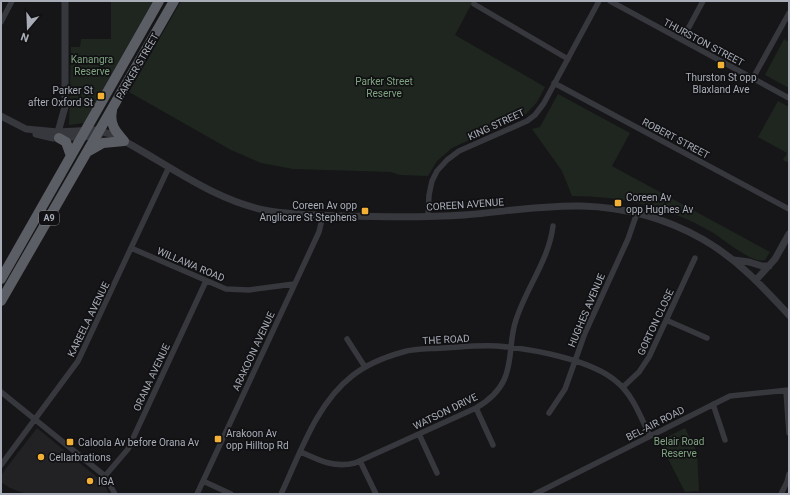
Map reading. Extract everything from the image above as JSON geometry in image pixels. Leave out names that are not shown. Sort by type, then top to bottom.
[{"type":"highway","name":"PARKER STREET","points":[[84,133],[159,1]]},
{"type":"highway","name":"PARKER STREET","points":[[99,133],[174,1]]},
{"type":"highway","points":[[112,110],[111,118],[113,126],[124,141]]},
{"type":"highway","name":"A9","points":[[1,279],[84,133]]},
{"type":"highway","name":"A9","points":[[1,301],[99,133]]},
{"type":"highway","points":[[58,135],[66,142],[71,156]]},
{"type":"highway","points":[[88,152],[103,143],[124,141]]},
{"type":"street","points":[[1,22],[12,1]]},
{"type":"street","points":[[58,135],[65,107],[65,1]]},
{"type":"street","name":"KING STREET","points":[[428,217],[430,186],[436,173],[444,163],[459,151],[521,124],[531,118],[544,103],[599,1]]},
{"type":"street","name":"THURSTON STREET","points":[[610,1],[789,98]]},
{"type":"street","points":[[682,40],[703,1]]},
{"type":"street","points":[[474,4],[568,59]]},
{"type":"street","points":[[753,78],[789,13]]},
{"type":"street","name":"ROBERT STREET","points":[[554,83],[789,209]]},
{"type":"street","name":"COREEN AVENUE","points":[[1,116],[40,135],[84,133],[111,134],[209,190],[246,205],[281,213],[428,217],[579,206],[611,208],[636,213],[669,223],[690,232],[717,248],[734,260],[756,280],[789,315]]},
{"type":"street","name":"KAREELA AVENUE","points":[[1,465],[78,361],[169,167]]},
{"type":"street","name":"HUGHES AVENUE","points":[[549,413],[565,389],[588,326],[628,239],[636,213]]},
{"type":"street","name":"ARAKOON AVENUE","points":[[197,494],[319,232],[323,215]]},
{"type":"street","name":"WATSON DRIVE","points":[[301,452],[334,465],[349,464],[360,461],[476,408],[493,396],[502,384],[508,368],[516,317],[549,247],[553,226]]},
{"type":"street","points":[[756,280],[778,254],[789,234]]},
{"type":"street","name":"WILLAWA ROAD","points":[[131,248],[226,289],[254,290],[294,284]]},
{"type":"street","name":"GORTON CLOSE","points":[[623,388],[639,372],[646,362],[695,258]]},
{"type":"street","points":[[734,260],[769,266]]},
{"type":"street","name":"ORANA AVENUE","points":[[105,476],[128,449],[206,281]]},
{"type":"street","points":[[666,320],[706,338]]},
{"type":"street","points":[[347,339],[365,367]]},
{"type":"street","name":"THE ROAD","points":[[281,494],[319,414],[326,403],[344,383],[365,367],[386,357],[412,350],[479,346],[511,348],[547,354],[601,371],[617,382],[630,397],[650,436]]},
{"type":"street","points":[[787,390],[789,433]]},
{"type":"street","name":"BEL-AIR ROAD","points":[[538,493],[732,395],[787,390]]},
{"type":"street","points":[[1,392],[105,476],[115,494]]},
{"type":"street","points":[[713,404],[725,440]]},
{"type":"street","points":[[476,408],[493,445]]},
{"type":"street","points":[[419,434],[437,473]]},
{"type":"street","points":[[360,461],[376,494]]},
{"type":"street","points":[[781,494],[789,474]]},
{"type":"street","points":[[203,481],[231,494]]},
{"type":"shaded area","points":[[37,428],[104,483],[109,494],[26,494],[10,488],[1,482],[1,475]]},
{"type":"green space","name":"Kanangra Reserve","points":[[111,1],[153,1],[84,123],[69,125],[71,47],[80,47],[81,39],[111,39]]},
{"type":"green space","name":"Parker Street Reserve","points":[[181,1],[473,1],[455,35],[545,87],[537,102],[526,114],[452,148],[437,161],[428,176],[400,175],[391,172],[293,169],[261,163],[231,150],[129,92]]},
{"type":"green space","points":[[784,39],[789,42],[789,88],[765,75]]},
{"type":"green space","points":[[558,94],[630,133],[612,166],[770,252],[765,260],[752,258],[737,250],[716,234],[678,215],[661,209],[644,204],[608,198],[572,196],[562,171],[532,129],[540,127]]},
{"type":"green space","points":[[778,101],[789,107],[789,163],[783,160],[787,153],[758,137]]},
{"type":"green space","name":"Belair Road Reserve","points":[[685,428],[697,452],[699,491],[685,492],[659,441]]},
{"type":"place","name":"Thurston St opp Blaxland Ave","points":[[721,65]]},
{"type":"place","name":"Parker St after Oxford St","points":[[101,96]]},
{"type":"place","name":"Coreen Av opp Hughes Av","points":[[618,203]]},
{"type":"place","name":"Coreen Av opp Anglicare St Stephens","points":[[365,211]]},
{"type":"place","name":"Arakoon Av opp Hilltop Rd","points":[[218,439]]},
{"type":"place","name":"Caloola Av before Orana Av","points":[[70,442]]},
{"type":"place","name":"Cellarbrations","points":[[41,457]]},
{"type":"place","name":"IGA","points":[[90,481]]}]
